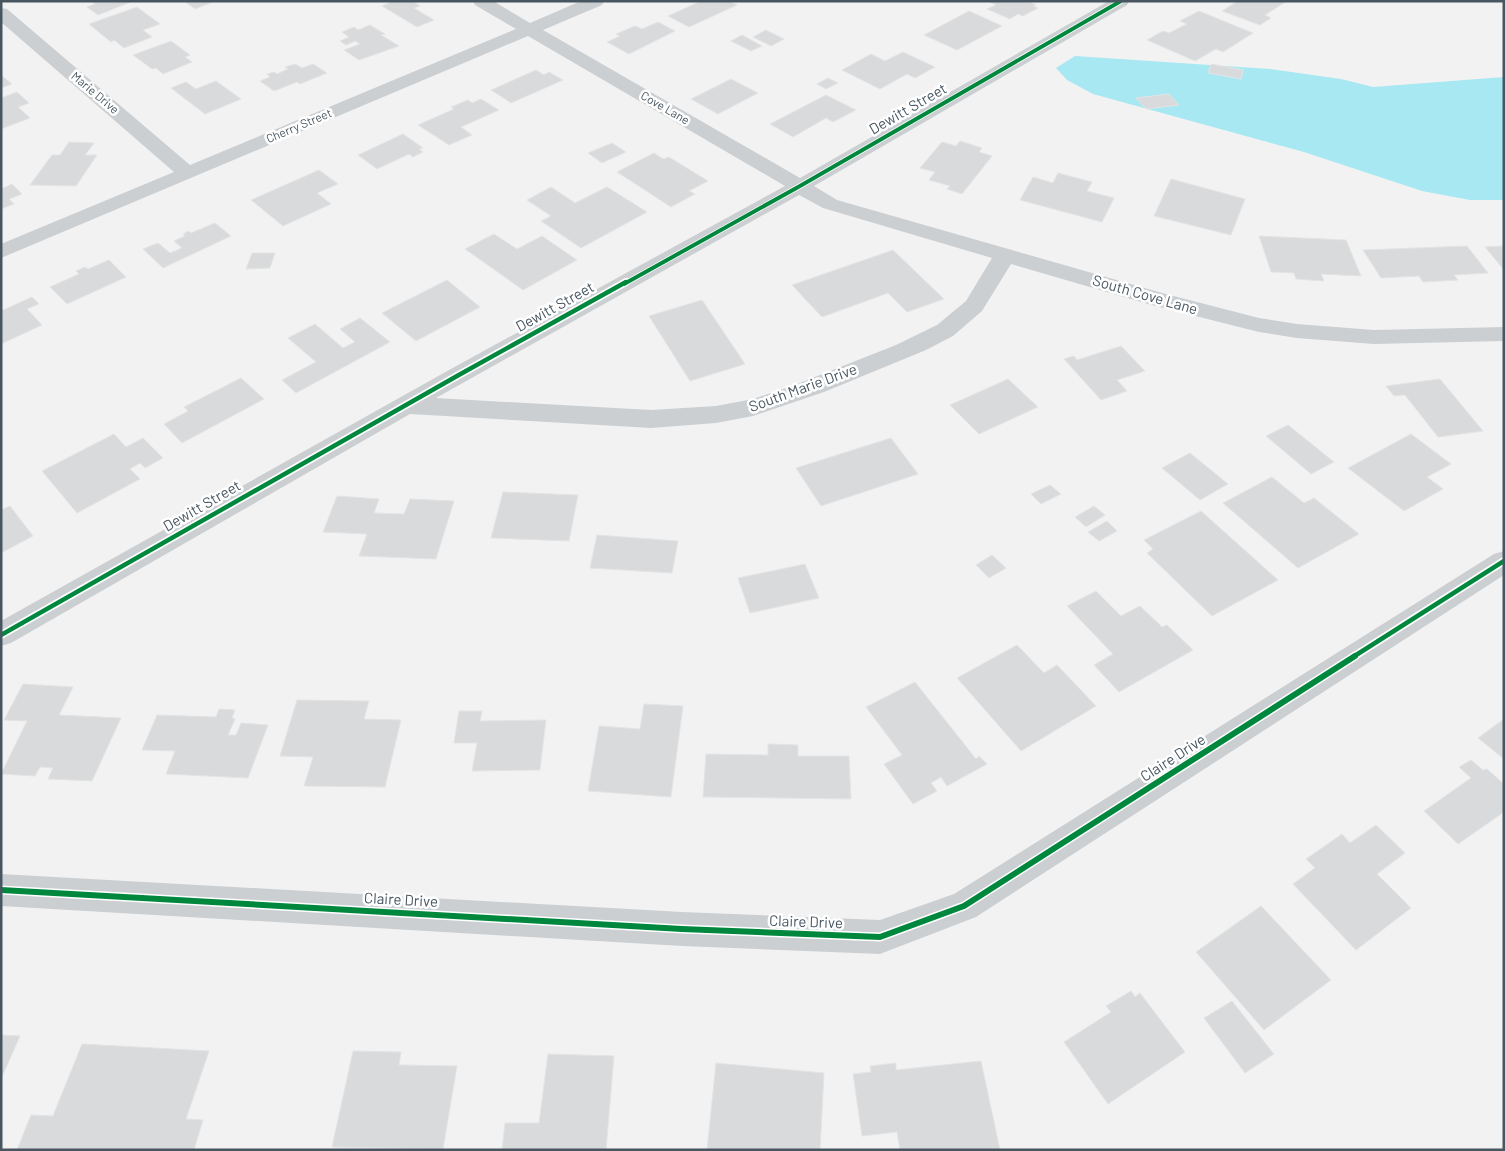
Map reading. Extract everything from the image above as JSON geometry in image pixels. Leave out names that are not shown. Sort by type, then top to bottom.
[{"type":"street","name":"Cove Lane","points":[[480,1],[800,186]]},
{"type":"street","name":"Cherry Street","points":[[1,252],[596,1]]},
{"type":"street","name":"Dewitt Street","points":[[1,634],[406,405],[800,186],[1121,1]]},
{"type":"street","name":"Marie Drive","points":[[1,14],[188,173]]},
{"type":"street","name":"South Cove Lane","points":[[800,186],[830,204],[1156,299],[1279,328],[1337,335],[1399,338],[1496,334]]},
{"type":"street","name":"South Marie Drive","points":[[406,405],[660,419],[705,416],[755,407],[791,396],[852,371],[921,342],[950,326],[968,314],[976,304],[1006,255]]},
{"type":"street","points":[[1496,334],[1504,354]]},
{"type":"street","name":"Claire Drive","points":[[1,890],[672,928],[880,937],[964,906],[1504,561]]},
{"type":"water","points":[[1075,56],[1270,69],[1341,79],[1373,87],[1504,77],[1504,200],[1470,200],[1422,191],[1304,152],[1093,94],[1067,80],[1056,68]]},
{"type":"building","points":[[91,1],[133,1],[98,15],[87,7],[95,4]]},
{"type":"building","points":[[184,1],[215,1],[195,9]]},
{"type":"building","points":[[393,1],[416,1],[418,2],[415,3],[420,6],[414,8],[434,20],[417,27],[382,6]]},
{"type":"building","points":[[701,1],[729,1],[737,5],[689,27],[668,16]]},
{"type":"building","points":[[988,1],[1028,1],[1038,8],[1023,16],[1018,14],[1010,19],[987,9],[996,5]]},
{"type":"building","points":[[1238,1],[1287,1],[1265,15],[1271,18],[1260,25],[1222,11]]},
{"type":"building","points":[[137,7],[160,24],[143,30],[152,37],[124,48],[114,40],[111,42],[89,24]]},
{"type":"building","points":[[969,11],[1002,26],[957,50],[924,35]]},
{"type":"building","points":[[1199,11],[1253,33],[1223,52],[1216,49],[1195,61],[1147,40],[1163,31],[1169,33],[1187,24],[1180,21]]},
{"type":"building","points":[[658,22],[675,31],[629,54],[607,42],[620,36],[616,34],[635,26],[642,29]]},
{"type":"building","points":[[370,25],[385,34],[381,35],[399,46],[359,60],[344,50],[360,44],[355,41],[346,45],[340,41],[349,37],[342,32],[354,27],[358,30]]},
{"type":"building","points":[[766,30],[784,39],[771,46],[753,37]]},
{"type":"building","points":[[742,35],[762,46],[751,51],[731,41]]},
{"type":"building","points":[[171,41],[190,55],[185,57],[192,62],[163,74],[156,68],[152,69],[133,55]]},
{"type":"building","points":[[903,52],[935,67],[915,78],[907,74],[880,89],[842,70],[871,54],[885,61]]},
{"type":"building","points":[[295,64],[302,68],[313,64],[327,73],[300,84],[297,82],[274,91],[260,81],[270,77],[267,74],[274,72],[277,74],[288,69],[285,67]]},
{"type":"building","points":[[1211,64],[1243,70],[1241,79],[1208,73]]},
{"type":"building","points":[[536,70],[544,75],[549,72],[563,80],[511,103],[491,90]]},
{"type":"building","points":[[1,75],[12,84],[1,88]]},
{"type":"building","points":[[828,78],[838,83],[826,89],[817,84]]},
{"type":"building","points":[[731,79],[758,93],[718,114],[691,99]]},
{"type":"building","points":[[216,81],[241,99],[205,114],[171,88],[186,82],[196,89]]},
{"type":"building","points":[[17,92],[29,103],[18,107],[30,118],[1,129],[1,98]]},
{"type":"building","points":[[1169,94],[1179,105],[1146,109],[1136,98]]},
{"type":"building","points":[[826,95],[856,110],[833,122],[826,118],[793,137],[770,124]]},
{"type":"building","points":[[481,99],[499,110],[461,127],[472,135],[449,145],[418,125],[454,109],[451,107],[468,100],[472,103]]},
{"type":"building","points":[[403,134],[423,148],[419,149],[423,152],[413,157],[409,154],[377,169],[358,155]]},
{"type":"building","points":[[960,141],[982,148],[979,152],[992,156],[962,194],[947,189],[950,186],[929,180],[935,172],[920,168],[942,142],[956,146]]},
{"type":"building","points":[[69,142],[94,143],[85,155],[97,155],[76,186],[30,185],[52,155],[60,155]]},
{"type":"building","points":[[612,143],[626,152],[602,163],[588,153]]},
{"type":"building","points":[[654,153],[663,159],[669,157],[708,181],[689,191],[695,194],[671,207],[617,172]]},
{"type":"building","points":[[319,170],[338,184],[317,193],[331,204],[283,226],[251,200]]},
{"type":"building","points":[[1058,173],[1092,182],[1087,191],[1114,198],[1102,222],[1020,200],[1033,177],[1053,183]]},
{"type":"building","points":[[1171,179],[1245,199],[1231,235],[1154,216]]},
{"type":"building","points":[[12,184],[22,194],[9,199],[14,204],[1,209],[1,189]]},
{"type":"building","points":[[551,187],[575,203],[607,187],[647,212],[581,248],[541,221],[551,216],[527,200]]},
{"type":"building","points":[[215,223],[231,236],[163,268],[143,249],[158,243],[170,253],[182,248],[174,241],[185,236],[183,234],[189,231],[191,233]]},
{"type":"building","points":[[494,234],[517,249],[542,236],[577,260],[523,290],[465,249]]},
{"type":"building","points":[[1259,236],[1346,240],[1361,276],[1321,274],[1324,281],[1296,279],[1294,273],[1271,272]]},
{"type":"building","points":[[1467,246],[1488,273],[1454,275],[1458,280],[1423,282],[1419,276],[1381,278],[1363,250]]},
{"type":"building","points":[[1504,246],[1504,270],[1485,247]]},
{"type":"building","points":[[893,250],[944,299],[907,312],[888,293],[822,317],[792,285]]},
{"type":"building","points":[[252,253],[275,253],[270,268],[246,269]]},
{"type":"building","points":[[109,260],[126,277],[67,304],[50,287],[79,274],[76,271],[85,267],[88,269]]},
{"type":"building","points":[[447,280],[480,307],[416,341],[382,313]]},
{"type":"building","points":[[32,297],[39,304],[27,309],[42,325],[1,344],[1,311]]},
{"type":"building","points":[[702,300],[745,364],[690,381],[649,316]]},
{"type":"building","points":[[360,318],[390,342],[296,393],[282,380],[316,362],[288,338],[315,324],[343,348],[355,342],[340,329]]},
{"type":"building","points":[[1121,346],[1145,371],[1117,380],[1127,391],[1101,400],[1064,359],[1074,356],[1077,360]]},
{"type":"building","points":[[241,378],[264,399],[182,443],[164,424],[188,411],[184,407]]},
{"type":"building","points":[[1008,379],[1038,407],[979,434],[950,405]]},
{"type":"building","points":[[1440,379],[1483,431],[1438,437],[1405,395],[1394,396],[1386,386]]},
{"type":"building","points":[[1288,425],[1334,462],[1311,474],[1266,436]]},
{"type":"building","points":[[114,434],[126,447],[143,438],[163,458],[145,468],[140,463],[130,469],[140,479],[77,513],[42,471]]},
{"type":"building","points":[[1411,434],[1451,464],[1427,477],[1443,489],[1404,511],[1348,468]]},
{"type":"building","points":[[891,438],[918,474],[821,506],[796,468]]},
{"type":"building","points":[[1190,453],[1228,484],[1200,500],[1162,468]]},
{"type":"building","points":[[1272,477],[1304,503],[1314,498],[1359,534],[1298,568],[1223,503]]},
{"type":"building","points":[[1050,485],[1061,494],[1041,504],[1031,494]]},
{"type":"building","points":[[503,492],[578,495],[569,541],[491,538]]},
{"type":"building","points":[[337,496],[379,499],[374,513],[404,514],[410,499],[454,501],[436,559],[359,556],[367,534],[323,532]]},
{"type":"building","points":[[10,506],[33,536],[1,553],[1,510]]},
{"type":"building","points":[[1094,506],[1105,515],[1086,527],[1075,517]]},
{"type":"building","points":[[1201,511],[1278,580],[1212,616],[1147,553],[1153,549],[1144,540]]},
{"type":"building","points":[[1107,521],[1117,531],[1099,541],[1088,532]]},
{"type":"building","points":[[597,535],[678,541],[672,573],[590,568]]},
{"type":"building","points":[[992,555],[1006,568],[989,578],[976,565]]},
{"type":"building","points":[[805,564],[819,598],[750,613],[738,578]]},
{"type":"building","points":[[1096,591],[1121,616],[1140,606],[1162,627],[1167,625],[1193,650],[1119,692],[1094,665],[1113,654],[1067,606]]},
{"type":"building","points":[[1017,645],[1044,673],[1057,665],[1096,706],[1021,751],[957,678]]},
{"type":"building","points":[[915,682],[976,759],[979,756],[987,764],[947,786],[941,777],[931,783],[937,791],[913,804],[884,764],[902,755],[866,707]]},
{"type":"building","points":[[23,684],[73,687],[59,715],[121,718],[92,781],[48,779],[53,768],[40,767],[35,776],[1,774],[27,721],[4,720]]},
{"type":"building","points":[[297,700],[369,701],[364,719],[401,720],[385,787],[304,786],[313,757],[280,756]]},
{"type":"building","points":[[644,704],[683,706],[671,797],[588,791],[599,726],[640,729]]},
{"type":"building","points":[[219,709],[235,710],[232,718],[235,719],[228,735],[236,735],[241,723],[268,725],[248,778],[166,774],[175,751],[142,750],[157,715],[216,717]]},
{"type":"building","points":[[459,711],[482,711],[480,721],[546,720],[540,770],[472,771],[477,743],[454,743]]},
{"type":"building","points":[[1504,719],[1504,759],[1478,738]]},
{"type":"building","points":[[768,744],[798,745],[798,756],[849,756],[851,799],[703,797],[706,754],[768,755]]},
{"type":"building","points":[[1471,760],[1483,770],[1487,769],[1504,784],[1504,812],[1458,844],[1424,811],[1471,778],[1459,767]]},
{"type":"building","points":[[1376,825],[1405,853],[1377,874],[1411,908],[1356,950],[1293,884],[1315,868],[1306,859],[1342,834],[1350,843]]},
{"type":"building","points":[[1261,906],[1331,980],[1264,1030],[1196,952]]},
{"type":"building","points":[[1131,991],[1135,997],[1140,993],[1185,1052],[1108,1104],[1064,1042],[1111,1012],[1106,1006]]},
{"type":"building","points":[[1232,1001],[1274,1054],[1245,1073],[1204,1018]]},
{"type":"building","points":[[1,1035],[20,1036],[1,1079]]},
{"type":"building","points":[[82,1044],[209,1051],[186,1119],[203,1120],[194,1150],[17,1150],[31,1115],[53,1116]]},
{"type":"building","points":[[353,1051],[401,1052],[399,1065],[457,1066],[443,1149],[332,1147]]},
{"type":"building","points":[[548,1054],[614,1056],[606,1150],[502,1150],[505,1123],[539,1123]]},
{"type":"building","points":[[981,1061],[1000,1150],[900,1150],[897,1132],[862,1136],[853,1074],[871,1072],[870,1066],[896,1063],[896,1070]]},
{"type":"building","points":[[716,1063],[824,1073],[820,1150],[707,1150]]},
{"type":"cycle path","points":[[1,635],[457,376],[800,186],[1121,1]]},
{"type":"cycle path","points":[[1,890],[682,929],[880,937],[964,906],[1504,561]]}]
